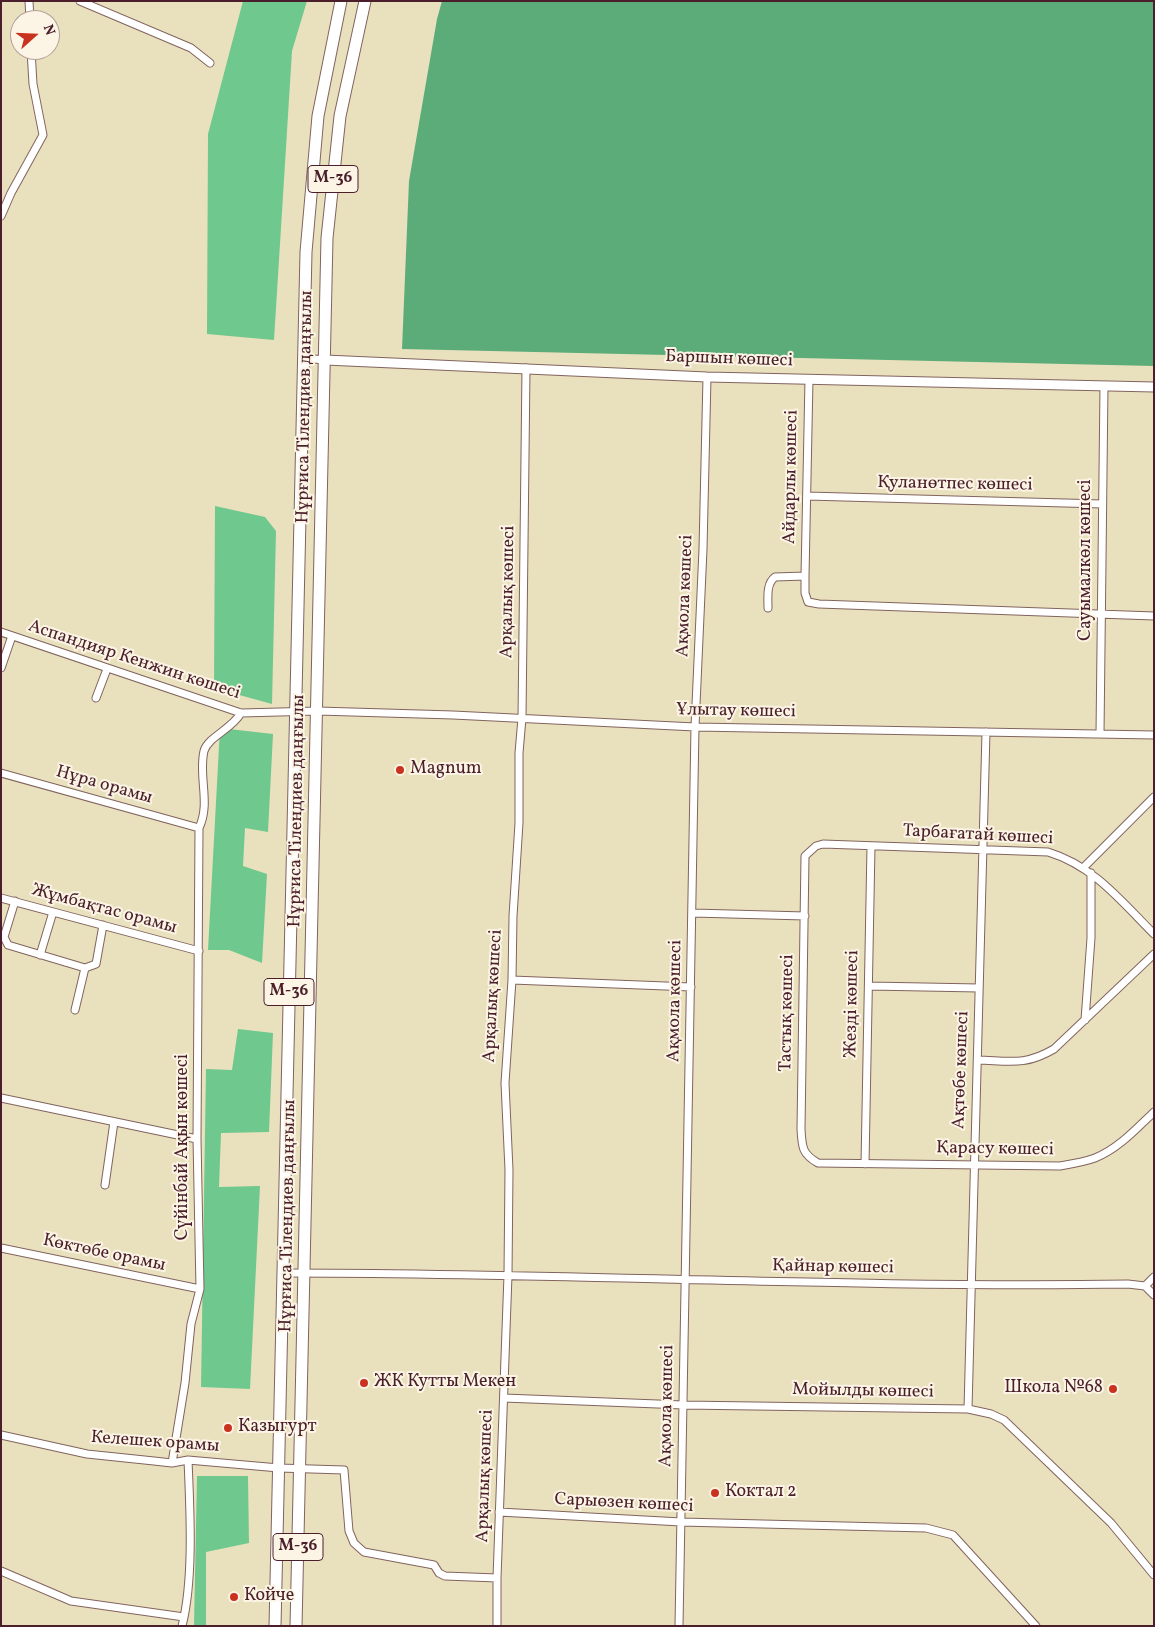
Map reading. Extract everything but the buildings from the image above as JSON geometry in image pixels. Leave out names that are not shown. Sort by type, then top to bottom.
[{"type":"main road","name":"Нұрғиса Тілендиев даңғылы","points":[[275,1626],[306,252],[318,116],[341,1]]},
{"type":"main road","name":"Нұрғиса Тілендиев даңғылы","points":[[296,1626],[306,1273],[327,238],[340,116],[365,1]]},
{"type":"street","points":[[80,1],[191,48],[210,63]]},
{"type":"street","points":[[1,216],[42,135],[33,84],[32,60]]},
{"type":"street","name":"Баршын көшесі","points":[[303,358],[707,376],[1154,387]]},
{"type":"street","name":"Арқалық көшесі","points":[[497,1626],[499,1512],[508,1276],[509,1170],[505,1083],[519,823],[526,368]]},
{"type":"street","name":"Ақмола көшесі","points":[[679,1626],[695,726],[703,549],[707,376]]},
{"type":"street","name":"Айдарлы көшесі","points":[[809,379],[805,576],[805,593],[808,602],[1102,616]]},
{"type":"street","name":"Сауымалкөл көшесі","points":[[1100,734],[1104,386]]},
{"type":"street","name":"Қуланөтпес көшесі","points":[[807,496],[1102,504]]},
{"type":"street","points":[[768,608],[769,583],[772,579],[775,577],[805,576]]},
{"type":"street","points":[[1102,616],[1154,616]]},
{"type":"street","name":"Аспандияр Кенжин көшесі","points":[[1,632],[241,713],[318,711]]},
{"type":"street","points":[[1,668],[12,636]]},
{"type":"street","points":[[96,698],[107,669]]},
{"type":"street","name":"Ұлытау көшесі","points":[[318,711],[695,726],[1154,735]]},
{"type":"street","name":"Сүйінбай Ақын көшесі","points":[[172,1463],[185,1382],[191,1324],[200,1289],[197,1139],[200,828],[205,812],[204,751],[211,740],[233,725],[241,713]]},
{"type":"street","name":"Ақтөбе көшесі","points":[[968,1408],[986,732]]},
{"type":"street","name":"Нұра орамы","points":[[1,773],[200,828]]},
{"type":"street","points":[[1084,867],[1154,797]]},
{"type":"street","name":"Тарбағатай көшесі","points":[[805,856],[816,846],[823,844],[1048,852],[1070,858],[1084,867],[1154,934]]},
{"type":"street","name":"Жезді көшесі","points":[[865,1164],[871,846]]},
{"type":"street","name":"Тастық көшесі","points":[[805,856],[802,1145],[807,1157],[818,1163]]},
{"type":"street","points":[[1085,1020],[1091,938],[1091,873]]},
{"type":"street","name":"Жұмбақтас орамы","points":[[1,898],[199,951]]},
{"type":"street","points":[[15,902],[4,937],[8,945],[85,968],[96,964],[103,925]]},
{"type":"street","points":[[40,955],[53,912]]},
{"type":"street","points":[[693,913],[805,916]]},
{"type":"street","points":[[978,1060],[1022,1061],[1036,1059],[1054,1049],[1154,954]]},
{"type":"street","points":[[75,1010],[85,968]]},
{"type":"street","points":[[512,980],[691,986]]},
{"type":"street","points":[[869,986],[979,988]]},
{"type":"street","points":[[1,1098],[197,1139]]},
{"type":"street","name":"Қарасу көшесі","points":[[818,1163],[1060,1166],[1095,1158],[1125,1139],[1154,1112]]},
{"type":"street","points":[[105,1185],[114,1122]]},
{"type":"street","name":"Көктөбе орамы","points":[[1,1248],[200,1289]]},
{"type":"street","name":"Қайнар көшесі","points":[[283,1273],[686,1279],[972,1286],[1145,1286]]},
{"type":"street","points":[[1154,1277],[1145,1286],[1154,1295]]},
{"type":"street","name":"Мойылды көшесі","points":[[504,1398],[683,1405],[968,1408],[991,1414],[1004,1420],[1111,1523],[1154,1575]]},
{"type":"street","name":"Келешек орамы","points":[[1,1435],[87,1454],[172,1463],[188,1460],[279,1468]]},
{"type":"street","points":[[182,1626],[190,1520],[188,1460]]},
{"type":"street","points":[[279,1468],[344,1470],[350,1537],[364,1552],[434,1565],[439,1573],[445,1576],[497,1578]]},
{"type":"street","name":"Сарыөзен көшесі","points":[[499,1512],[681,1522],[926,1528],[953,1535],[1036,1626]]},
{"type":"street","points":[[1,1571],[71,1601],[184,1617]]},
{"type":"green space","points":[[243,1],[307,1],[292,51],[274,340],[207,334],[208,134]]},
{"type":"green space","points":[[442,1],[1154,1],[1154,366],[402,349],[409,181],[437,19]]},
{"type":"green space","points":[[215,506],[265,517],[276,531],[272,704],[214,688]]},
{"type":"green space","points":[[220,728],[273,734],[268,832],[245,828],[243,866],[267,874],[262,963],[229,950],[208,950]]},
{"type":"green space","points":[[238,1029],[273,1033],[269,1132],[221,1133],[219,1187],[260,1186],[250,1389],[201,1387],[206,1069],[232,1070]]},
{"type":"green space","points":[[197,1476],[248,1476],[249,1543],[206,1552],[206,1626],[194,1626]]},
{"type":"place","name":"Magnum","points":[[400,770]]},
{"type":"place","name":"ЖК Кутты Мекен","points":[[364,1383]]},
{"type":"place","name":"Школа №68","points":[[1113,1389]]},
{"type":"place","name":"Казыгурт","points":[[228,1428]]},
{"type":"place","name":"Коктал 2","points":[[715,1493]]},
{"type":"place","name":"Койче","points":[[234,1597]]}]
